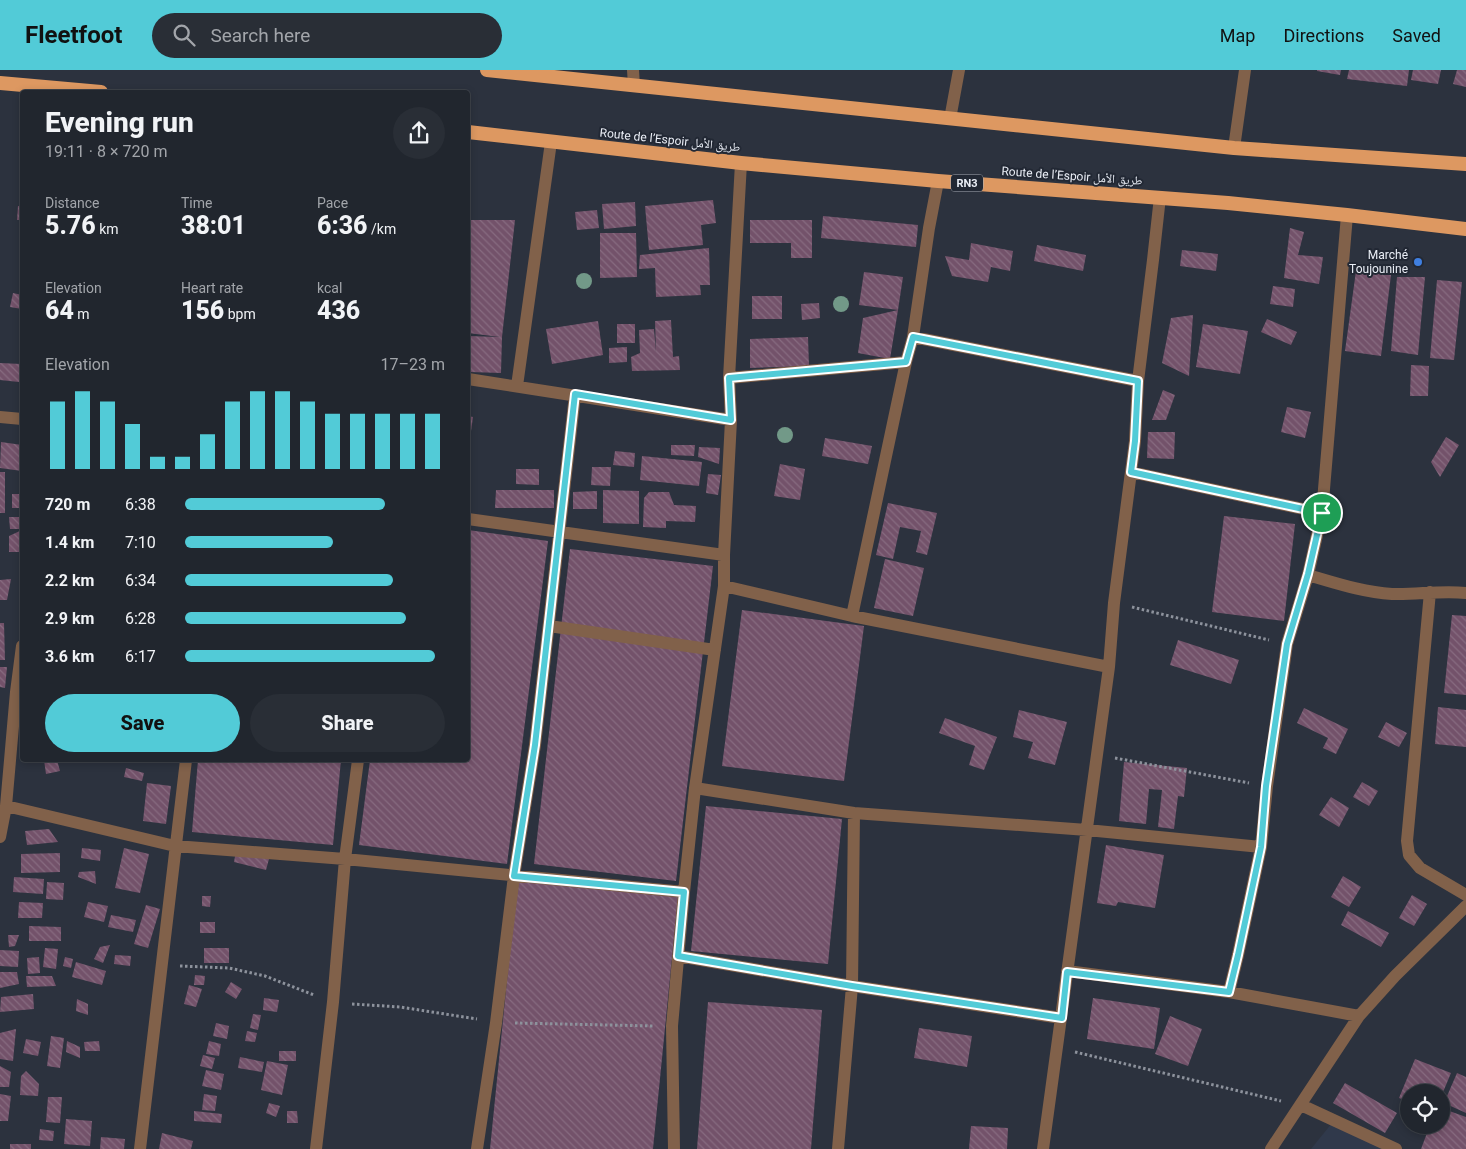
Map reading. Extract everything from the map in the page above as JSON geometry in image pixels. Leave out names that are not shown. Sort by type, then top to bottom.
[{"type":"highway","points":[[487,70],[1234,148],[1466,164]]},
{"type":"highway","points":[[0,83],[75,90]]},
{"type":"highway","name":"Route de l’Espoir طريق الأمل","points":[[470,132],[741,163],[938,181],[1160,197],[1347,215],[1466,229]]},
{"type":"street","points":[[633,70],[634,86]]},
{"type":"street","points":[[950,119],[958,70]]},
{"type":"street","points":[[1234,148],[1244,70]]},
{"type":"street","points":[[517,386],[551,142]]},
{"type":"street","points":[[674,1149],[672,1026],[678,956],[695,788],[724,586],[731,420],[729,378],[741,163]]},
{"type":"street","points":[[852,616],[913,337],[938,181]]},
{"type":"street","points":[[1043,1149],[1109,668],[1114,603],[1135,441],[1138,381],[1160,197]]},
{"type":"street","points":[[1229,992],[1261,847],[1266,786],[1287,644],[1308,574],[1322,513],[1347,215]]},
{"type":"street","points":[[913,337],[1138,381]]},
{"type":"street","points":[[729,378],[906,362]]},
{"type":"street","points":[[470,379],[575,394],[731,420]]},
{"type":"street","points":[[477,1149],[496,1022],[514,876],[535,745],[575,394]]},
{"type":"street","points":[[0,416],[20,419]]},
{"type":"street","points":[[1131,472],[1322,513]]},
{"type":"street","points":[[470,519],[724,555]]},
{"type":"street","points":[[1308,574],[1357,589],[1376,592],[1394,594],[1453,591],[1466,593]]},
{"type":"street","points":[[724,586],[852,616],[1109,668]]},
{"type":"street","points":[[1430,592],[1407,841],[1409,856],[1420,868],[1466,895]]},
{"type":"street","points":[[549,626],[715,650]]},
{"type":"street","points":[[0,838],[6,806],[20,661]]},
{"type":"street","points":[[140,1149],[186,762]]},
{"type":"street","points":[[316,1149],[334,1002],[345,859],[358,762]]},
{"type":"street","points":[[695,788],[854,813],[1087,830],[1261,847]]},
{"type":"street","points":[[6,806],[175,846],[345,859],[684,892]]},
{"type":"street","points":[[838,1149],[852,986],[854,813]]},
{"type":"street","points":[[1271,1149],[1359,1016],[1395,976],[1466,906]]},
{"type":"street","points":[[678,956],[852,986],[1062,1018]]},
{"type":"street","points":[[1067,972],[1229,992],[1359,1016]]},
{"type":"street","points":[[1301,1105],[1396,1149]]},
{"type":"path","points":[[1114,603],[1287,644]]},
{"type":"path","points":[[1097,755],[1266,786]]},
{"type":"path","points":[[174,966],[229,968],[265,976],[334,1002]]},
{"type":"path","points":[[1058,1048],[1301,1105]]},
{"type":"shaded area","points":[[1332,1123],[1386,1149],[1311,1149]]},
{"type":"building","points":[[1317,70],[1341,70],[1340,75]]},
{"type":"building","points":[[1349,70],[1409,70],[1407,86],[1347,79]]},
{"type":"building","points":[[1413,70],[1441,70],[1438,84],[1411,80]]},
{"type":"building","points":[[1457,70],[1466,70],[1466,87],[1453,84]]},
{"type":"building","points":[[713,200],[716,223],[701,225],[703,245],[649,250],[645,206]]},
{"type":"building","points":[[635,202],[636,226],[604,229],[602,204]]},
{"type":"building","points":[[18,206],[20,206],[20,220],[17,220]]},
{"type":"building","points":[[597,210],[599,228],[577,230],[575,212]]},
{"type":"building","points":[[823,216],[918,225],[916,247],[821,238]]},
{"type":"building","points":[[470,220],[515,220],[502,337],[501,373],[470,372],[470,336],[500,337],[470,333]]},
{"type":"building","points":[[750,220],[812,220],[812,258],[791,258],[791,243],[750,243]]},
{"type":"building","points":[[1290,228],[1304,232],[1298,255],[1323,257],[1319,284],[1284,278]]},
{"type":"building","points":[[600,233],[636,233],[637,277],[600,278]]},
{"type":"building","points":[[971,243],[1013,251],[1010,271],[991,267],[988,282],[952,276],[945,256],[969,260]]},
{"type":"building","points":[[1037,245],[1086,255],[1083,271],[1034,261]]},
{"type":"building","points":[[709,248],[710,285],[700,285],[701,295],[656,297],[655,268],[639,269],[640,255]]},
{"type":"building","points":[[1182,250],[1218,254],[1216,271],[1180,266]]},
{"type":"building","points":[[1356,271],[1391,275],[1381,356],[1345,351]]},
{"type":"building","points":[[864,272],[903,277],[898,310],[859,305]]},
{"type":"building","points":[[1397,277],[1425,277],[1418,355],[1391,351]]},
{"type":"building","points":[[1437,280],[1462,282],[1454,360],[1430,358]]},
{"type":"building","points":[[1273,286],[1295,289],[1293,307],[1270,304]]},
{"type":"building","points":[[13,293],[20,295],[20,309],[10,307]]},
{"type":"building","points":[[752,296],[782,296],[782,319],[752,319]]},
{"type":"building","points":[[819,303],[820,318],[802,320],[801,304]]},
{"type":"building","points":[[898,310],[890,359],[858,353],[863,318]]},
{"type":"building","points":[[1193,315],[1189,376],[1162,363],[1171,318]]},
{"type":"building","points":[[1267,319],[1297,332],[1291,345],[1261,332]]},
{"type":"building","points":[[671,320],[673,357],[679,356],[680,370],[632,371],[631,357],[640,353],[639,330],[654,329],[656,352],[655,321]]},
{"type":"building","points":[[598,321],[603,355],[552,364],[546,329]]},
{"type":"building","points":[[617,324],[635,324],[635,343],[617,343]]},
{"type":"building","points":[[1203,324],[1248,331],[1240,374],[1196,367]]},
{"type":"building","points":[[808,337],[809,366],[750,368],[750,339]]},
{"type":"building","points":[[627,347],[627,362],[609,363],[609,348]]},
{"type":"building","points":[[0,363],[20,364],[19,382],[0,380]]},
{"type":"building","points":[[1411,365],[1429,366],[1428,396],[1410,396]]},
{"type":"building","points":[[1163,390],[1175,395],[1166,420],[1152,420]]},
{"type":"building","points":[[1287,407],[1311,412],[1305,438],[1281,432]]},
{"type":"building","points":[[470,416],[473,417],[470,431]]},
{"type":"building","points":[[1148,432],[1175,432],[1174,459],[1147,458]]},
{"type":"building","points":[[1446,437],[1459,445],[1440,477],[1431,462]]},
{"type":"building","points":[[825,438],[872,446],[868,464],[822,456]]},
{"type":"building","points":[[1,442],[20,445],[20,471],[0,468]]},
{"type":"building","points":[[671,445],[695,445],[694,456],[671,455]]},
{"type":"building","points":[[699,447],[720,448],[719,464],[698,457]]},
{"type":"building","points":[[615,451],[635,453],[634,467],[613,465]]},
{"type":"building","points":[[642,456],[702,462],[699,486],[640,480]]},
{"type":"building","points":[[780,464],[805,469],[800,500],[774,496]]},
{"type":"building","points":[[592,467],[611,467],[610,486],[591,485]]},
{"type":"building","points":[[516,469],[539,469],[539,485],[516,484]]},
{"type":"building","points":[[0,472],[5,472],[5,513],[0,513]]},
{"type":"building","points":[[708,474],[721,475],[718,495],[706,493]]},
{"type":"building","points":[[496,490],[554,490],[554,508],[495,508]]},
{"type":"building","points":[[603,490],[639,491],[639,524],[603,523]]},
{"type":"building","points":[[597,491],[597,509],[573,509],[573,492]]},
{"type":"building","points":[[649,492],[669,492],[674,505],[696,506],[695,522],[666,521],[666,528],[643,527],[644,498]]},
{"type":"building","points":[[12,494],[20,494],[20,508],[12,508]]},
{"type":"building","points":[[888,503],[937,513],[927,555],[916,552],[921,531],[900,527],[893,559],[876,555]]},
{"type":"building","points":[[1224,516],[1295,524],[1284,621],[1212,612]]},
{"type":"building","points":[[9,517],[19,517],[19,529],[10,529]]},
{"type":"building","points":[[470,530],[548,541],[507,864],[359,845],[370,762],[470,762]]},
{"type":"building","points":[[20,531],[20,552],[9,552],[9,536]]},
{"type":"building","points":[[570,549],[713,566],[676,881],[534,864]]},
{"type":"building","points":[[885,559],[924,568],[913,616],[874,608]]},
{"type":"building","points":[[11,579],[7,600],[0,600],[0,580]]},
{"type":"building","points":[[742,610],[864,626],[844,781],[722,766]]},
{"type":"building","points":[[1452,615],[1466,616],[1466,695],[1444,693]]},
{"type":"building","points":[[0,623],[4,623],[5,660],[0,660]]},
{"type":"building","points":[[1178,640],[1239,660],[1231,684],[1170,665]]},
{"type":"building","points":[[0,667],[7,667],[5,688],[0,687]]},
{"type":"building","points":[[1438,707],[1466,710],[1466,747],[1435,744]]},
{"type":"building","points":[[1304,708],[1348,729],[1336,754],[1323,748],[1328,738],[1297,723]]},
{"type":"building","points":[[1019,710],[1067,722],[1055,765],[1028,758],[1033,742],[1013,737]]},
{"type":"building","points":[[945,718],[997,737],[984,770],[969,765],[975,746],[939,733]]},
{"type":"building","points":[[1386,722],[1407,733],[1399,747],[1378,737]]},
{"type":"building","points":[[44,762],[58,762],[60,771],[46,774]]},
{"type":"building","points":[[198,762],[341,762],[333,845],[192,832]]},
{"type":"building","points":[[1124,762],[1187,768],[1184,797],[1178,796],[1174,829],[1158,827],[1162,790],[1149,789],[1146,824],[1119,821]]},
{"type":"building","points":[[126,768],[144,773],[142,781],[124,777]]},
{"type":"building","points":[[1362,782],[1378,791],[1369,806],[1353,797]]},
{"type":"building","points":[[147,783],[171,786],[166,824],[143,821]]},
{"type":"building","points":[[1331,797],[1349,808],[1339,827],[1319,815]]},
{"type":"building","points":[[706,806],[842,819],[828,964],[691,951]]},
{"type":"building","points":[[49,829],[58,842],[27,845],[25,831]]},
{"type":"building","points":[[1106,845],[1164,855],[1155,908],[1118,902],[1116,906],[1097,903]]},
{"type":"building","points":[[82,848],[101,850],[100,861],[81,858]]},
{"type":"building","points":[[124,848],[149,854],[140,893],[115,888]]},
{"type":"building","points":[[236,851],[269,859],[266,870],[234,862]]},
{"type":"building","points":[[60,853],[60,872],[21,873],[21,854]]},
{"type":"building","points":[[95,871],[96,884],[78,877],[79,872]]},
{"type":"building","points":[[1343,876],[1361,887],[1349,907],[1331,897]]},
{"type":"building","points":[[14,877],[44,879],[43,894],[13,892]]},
{"type":"building","points":[[517,881],[678,897],[653,1149],[490,1149]]},
{"type":"building","points":[[47,882],[64,883],[63,900],[46,899]]},
{"type":"building","points":[[1412,895],[1427,904],[1414,926],[1399,918]]},
{"type":"building","points":[[202,896],[211,896],[210,907],[202,906]]},
{"type":"building","points":[[19,902],[43,903],[42,918],[18,918]]},
{"type":"building","points":[[88,902],[108,906],[104,922],[84,917]]},
{"type":"building","points":[[146,905],[160,909],[148,948],[134,944]]},
{"type":"building","points":[[1348,911],[1389,933],[1381,947],[1341,925]]},
{"type":"building","points":[[111,915],[136,920],[133,932],[108,927]]},
{"type":"building","points":[[200,922],[215,922],[215,933],[200,933]]},
{"type":"building","points":[[29,926],[61,927],[61,941],[29,941]]},
{"type":"building","points":[[8,935],[19,935],[15,946],[9,947]]},
{"type":"building","points":[[110,945],[103,963],[94,959],[100,947]]},
{"type":"building","points":[[45,948],[58,949],[56,969],[43,967]]},
{"type":"building","points":[[204,948],[229,948],[229,963],[204,963]]},
{"type":"building","points":[[0,950],[19,951],[18,967],[0,966]]},
{"type":"building","points":[[115,955],[131,956],[130,966],[114,964]]},
{"type":"building","points":[[39,957],[40,973],[28,974],[27,958]]},
{"type":"building","points":[[65,957],[73,959],[71,968],[63,966]]},
{"type":"building","points":[[76,962],[106,971],[102,985],[72,977]]},
{"type":"building","points":[[0,972],[17,972],[19,984],[0,988]]},
{"type":"building","points":[[195,975],[205,976],[204,985],[194,985]]},
{"type":"building","points":[[26,976],[52,976],[56,986],[27,987]]},
{"type":"building","points":[[231,982],[242,989],[236,999],[225,992]]},
{"type":"building","points":[[189,985],[202,989],[196,1007],[184,1004]]},
{"type":"building","points":[[33,994],[34,1009],[0,1012],[1,997]]},
{"type":"building","points":[[264,998],[279,1000],[277,1012],[263,1010]]},
{"type":"building","points":[[1093,998],[1160,1008],[1154,1049],[1087,1039]]},
{"type":"building","points":[[77,999],[88,1004],[88,1015],[76,1011]]},
{"type":"building","points":[[708,1002],[822,1010],[811,1149],[697,1149]]},
{"type":"building","points":[[253,1014],[261,1015],[258,1030],[250,1028]]},
{"type":"building","points":[[1170,1016],[1202,1029],[1188,1066],[1155,1054]]},
{"type":"building","points":[[216,1023],[229,1026],[227,1039],[213,1036]]},
{"type":"building","points":[[919,1028],[972,1036],[967,1067],[914,1058]]},
{"type":"building","points":[[16,1029],[13,1061],[0,1059],[0,1033]]},
{"type":"building","points":[[247,1031],[257,1033],[255,1042],[245,1041]]},
{"type":"building","points":[[51,1036],[64,1038],[60,1068],[47,1066]]},
{"type":"building","points":[[26,1039],[41,1042],[38,1056],[23,1053]]},
{"type":"building","points":[[67,1041],[80,1047],[80,1058],[66,1052]]},
{"type":"building","points":[[99,1041],[100,1051],[85,1051],[84,1042]]},
{"type":"building","points":[[209,1041],[221,1044],[219,1056],[206,1054]]},
{"type":"building","points":[[279,1051],[296,1051],[296,1061],[279,1061]]},
{"type":"building","points":[[203,1055],[215,1058],[212,1069],[200,1066]]},
{"type":"building","points":[[240,1057],[264,1062],[262,1072],[238,1068]]},
{"type":"building","points":[[1415,1059],[1451,1073],[1446,1084],[1405,1084]]},
{"type":"building","points":[[267,1061],[288,1065],[282,1095],[261,1090]]},
{"type":"building","points":[[0,1066],[11,1072],[9,1087],[0,1087]]},
{"type":"building","points":[[206,1070],[224,1074],[221,1090],[202,1086]]},
{"type":"building","points":[[26,1071],[39,1084],[38,1096],[20,1095],[21,1076]]},
{"type":"building","points":[[1457,1073],[1466,1077],[1466,1113],[1450,1106],[1450,1089]]},
{"type":"building","points":[[1345,1083],[1397,1113],[1385,1133],[1333,1103]]},
{"type":"building","points":[[0,1094],[11,1096],[8,1121],[0,1121]]},
{"type":"building","points":[[204,1094],[217,1096],[215,1111],[202,1110]]},
{"type":"building","points":[[48,1097],[62,1097],[60,1123],[46,1122]]},
{"type":"building","points":[[269,1103],[280,1106],[276,1117],[266,1113]]},
{"type":"building","points":[[194,1111],[222,1114],[221,1123],[194,1121]]},
{"type":"building","points":[[287,1111],[297,1111],[298,1123],[287,1123]]},
{"type":"building","points":[[1450,1111],[1466,1117],[1466,1149],[1421,1149],[1427,1134],[1450,1134]]},
{"type":"building","points":[[66,1119],[92,1121],[90,1146],[64,1144]]},
{"type":"building","points":[[971,1126],[1008,1128],[1007,1149],[969,1149]]},
{"type":"building","points":[[40,1129],[54,1131],[53,1141],[39,1140]]},
{"type":"building","points":[[162,1133],[193,1141],[191,1149],[159,1149]]},
{"type":"building","points":[[101,1137],[125,1139],[124,1149],[100,1149]]},
{"type":"building","points":[[10,1144],[31,1144],[31,1149],[10,1149]]},
{"type":"place","name":"Marché Toujounine","points":[[1418,262]]},
{"type":"route","points":[[913,337],[1138,381],[1135,441],[1131,472],[1322,513],[1308,574],[1287,644],[1266,786],[1261,847],[1229,992],[1067,972],[1062,1018],[852,986],[678,956],[684,892],[514,876],[535,745],[575,394],[731,420],[729,378],[906,362],[913,337]]}]
